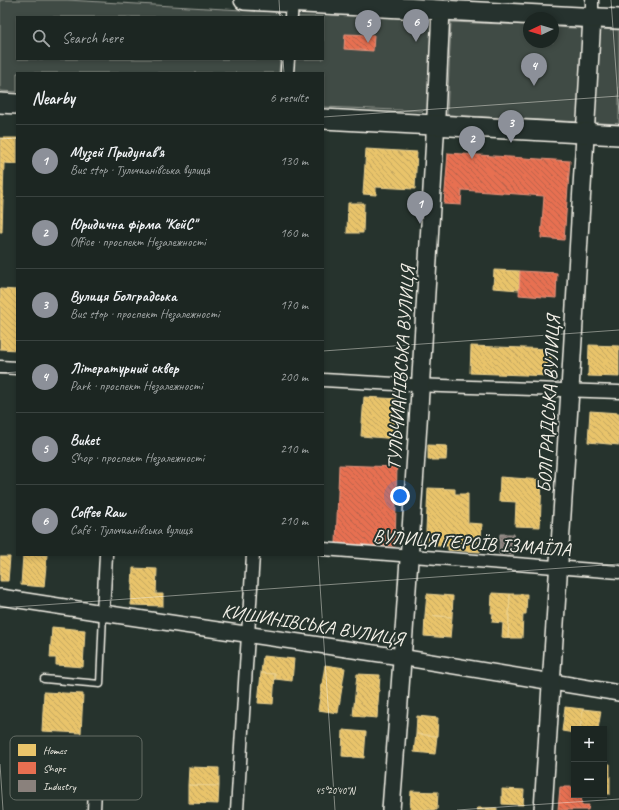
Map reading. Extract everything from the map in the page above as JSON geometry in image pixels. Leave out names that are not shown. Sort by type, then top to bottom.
[{"type":"main road","points":[[244,0],[291,7],[441,5],[592,9],[619,19]]},
{"type":"main road","name":"ТУЛЬЧИАНІВСЬКА ВУЛИЦЯ","points":[[391,810],[403,658],[421,385],[436,125],[441,5]]},
{"type":"main road","name":"БОЛГРАДСЬКА ВУЛИЦЯ","points":[[543,810],[570,390],[592,9]]},
{"type":"main road","points":[[0,103],[16,104]]},
{"type":"main road","points":[[324,119],[619,135]]},
{"type":"street","points":[[287,72],[288,60]]},
{"type":"street","points":[[0,367],[16,368]]},
{"type":"street","points":[[324,380],[619,392]]},
{"type":"street","name":"ВУЛИЦЯ ГЕРОЇВ ІЗМАЇЛА","points":[[324,549],[619,572]]},
{"type":"street","points":[[103,613],[106,556]]},
{"type":"street","points":[[237,810],[253,556]]},
{"type":"street","name":"КИШИНІВСЬКА ВУЛИЦЯ","points":[[0,597],[249,634],[619,693]]},
{"type":"street","points":[[94,800],[94,810]]},
{"type":"lane","points":[[44,679],[100,684],[103,613]]},
{"type":"shaded area","points":[[0,0],[67,0],[277,12],[281,16],[16,16],[16,60],[280,60],[279,72],[16,72],[16,92],[0,91]]},
{"type":"shaded area","points":[[305,8],[433,18],[430,109],[421,111],[324,107],[324,72],[291,72],[291,60],[324,60],[324,16],[295,16],[296,12]]},
{"type":"shaded area","points":[[451,22],[523,25],[523,48],[559,48],[559,27],[619,30],[619,124],[447,115]]},
{"type":"building: Homes","points":[[0,138],[16,138],[16,164],[4,163],[2,232],[0,232]]},
{"type":"building: Homes","points":[[366,149],[417,152],[415,189],[376,187],[376,195],[363,194]]},
{"type":"building: Homes","points":[[348,203],[364,203],[363,233],[347,233]]},
{"type":"building: Homes","points":[[494,270],[520,271],[519,290],[493,288]]},
{"type":"building: Homes","points":[[0,289],[16,290],[16,350],[0,349]]},
{"type":"building: Homes","points":[[589,345],[619,346],[619,377],[588,376]]},
{"type":"building: Homes","points":[[471,346],[551,349],[551,376],[470,373]]},
{"type":"building: Homes","points":[[364,397],[400,399],[397,439],[361,436]]},
{"type":"building: Homes","points":[[590,411],[619,413],[619,445],[588,442]]},
{"type":"building: Homes","points":[[428,445],[447,446],[446,460],[428,460]]},
{"type":"building: Homes","points":[[500,477],[542,480],[540,527],[515,526],[516,502],[499,501]]},
{"type":"building: Homes","points":[[428,488],[455,489],[455,494],[468,494],[468,523],[482,524],[480,552],[448,550],[448,546],[436,546],[428,543],[426,530]]},
{"type":"building: Homes","points":[[23,556],[47,556],[44,587],[21,585]]},
{"type":"building: Homes","points":[[0,557],[10,557],[8,581],[0,581]]},
{"type":"building: Homes","points":[[133,568],[157,569],[156,594],[163,594],[163,606],[131,605]]},
{"type":"building: Homes","points":[[492,593],[510,594],[508,638],[502,637],[503,623],[492,622]]},
{"type":"building: Homes","points":[[427,594],[453,596],[452,617],[425,615]]},
{"type":"building: Homes","points":[[510,594],[527,594],[526,614],[523,614],[522,638],[508,638]]},
{"type":"building: Homes","points":[[425,615],[452,617],[450,638],[424,636]]},
{"type":"building: Homes","points":[[52,627],[85,630],[83,667],[56,665],[56,658],[50,658]]},
{"type":"building: Homes","points":[[263,656],[294,659],[292,681],[275,679],[275,674],[261,673]]},
{"type":"building: Homes","points":[[325,665],[345,668],[338,713],[318,710]]},
{"type":"building: Homes","points":[[261,673],[275,674],[273,704],[258,703]]},
{"type":"building: Homes","points":[[357,674],[380,675],[377,718],[353,716]]},
{"type":"building: Homes","points":[[44,692],[83,694],[81,733],[42,731]]},
{"type":"building: Homes","points":[[565,707],[583,709],[580,726],[571,726],[571,732],[562,731]]},
{"type":"building: Homes","points":[[583,709],[601,711],[598,726],[580,726]]},
{"type":"building: Homes","points":[[417,716],[438,718],[437,736],[416,734]]},
{"type":"building: Homes","points":[[343,730],[366,732],[364,758],[342,756]]},
{"type":"building: Homes","points":[[416,734],[437,736],[435,754],[414,752]]},
{"type":"building: Homes","points":[[607,764],[610,764],[610,794],[607,794]]},
{"type":"building: Homes","points":[[189,767],[219,768],[219,786],[188,785]]},
{"type":"building: Homes","points":[[188,785],[219,786],[218,804],[188,803]]},
{"type":"building: Homes","points":[[502,789],[524,790],[523,805],[502,804]]},
{"type":"building: Homes","points":[[411,791],[438,792],[437,810],[410,810]]},
{"type":"building: Homes","points":[[477,808],[497,808],[497,810],[477,810]]},
{"type":"building: Shops","points":[[345,34],[374,35],[373,51],[344,49]]},
{"type":"building: Shops","points":[[448,153],[570,161],[564,240],[541,238],[544,196],[462,190],[461,205],[444,204]]},
{"type":"building: Shops","points":[[520,271],[557,273],[556,298],[519,295]]},
{"type":"building: Shops","points":[[339,465],[397,467],[395,546],[336,544]]},
{"type":"building: Shops","points":[[560,787],[571,787],[571,798],[582,798],[581,805],[589,805],[588,810],[558,810]]},
{"type":"building: Industry","points":[[500,534],[514,534],[513,555],[499,554]]},
{"type":"place","name":"Coffee Raw","points":[[416,42]]},
{"type":"place","name":"Buket","points":[[368,43]]},
{"type":"place","name":"Літературний сквер","points":[[534,86]]},
{"type":"place","name":"Вулиця Болградська","points":[[511,143]]},
{"type":"place","name":"Юридична фірма \"КейС\"","points":[[472,159]]},
{"type":"place","name":"Музей Придунав'я","points":[[420,224]]}]
